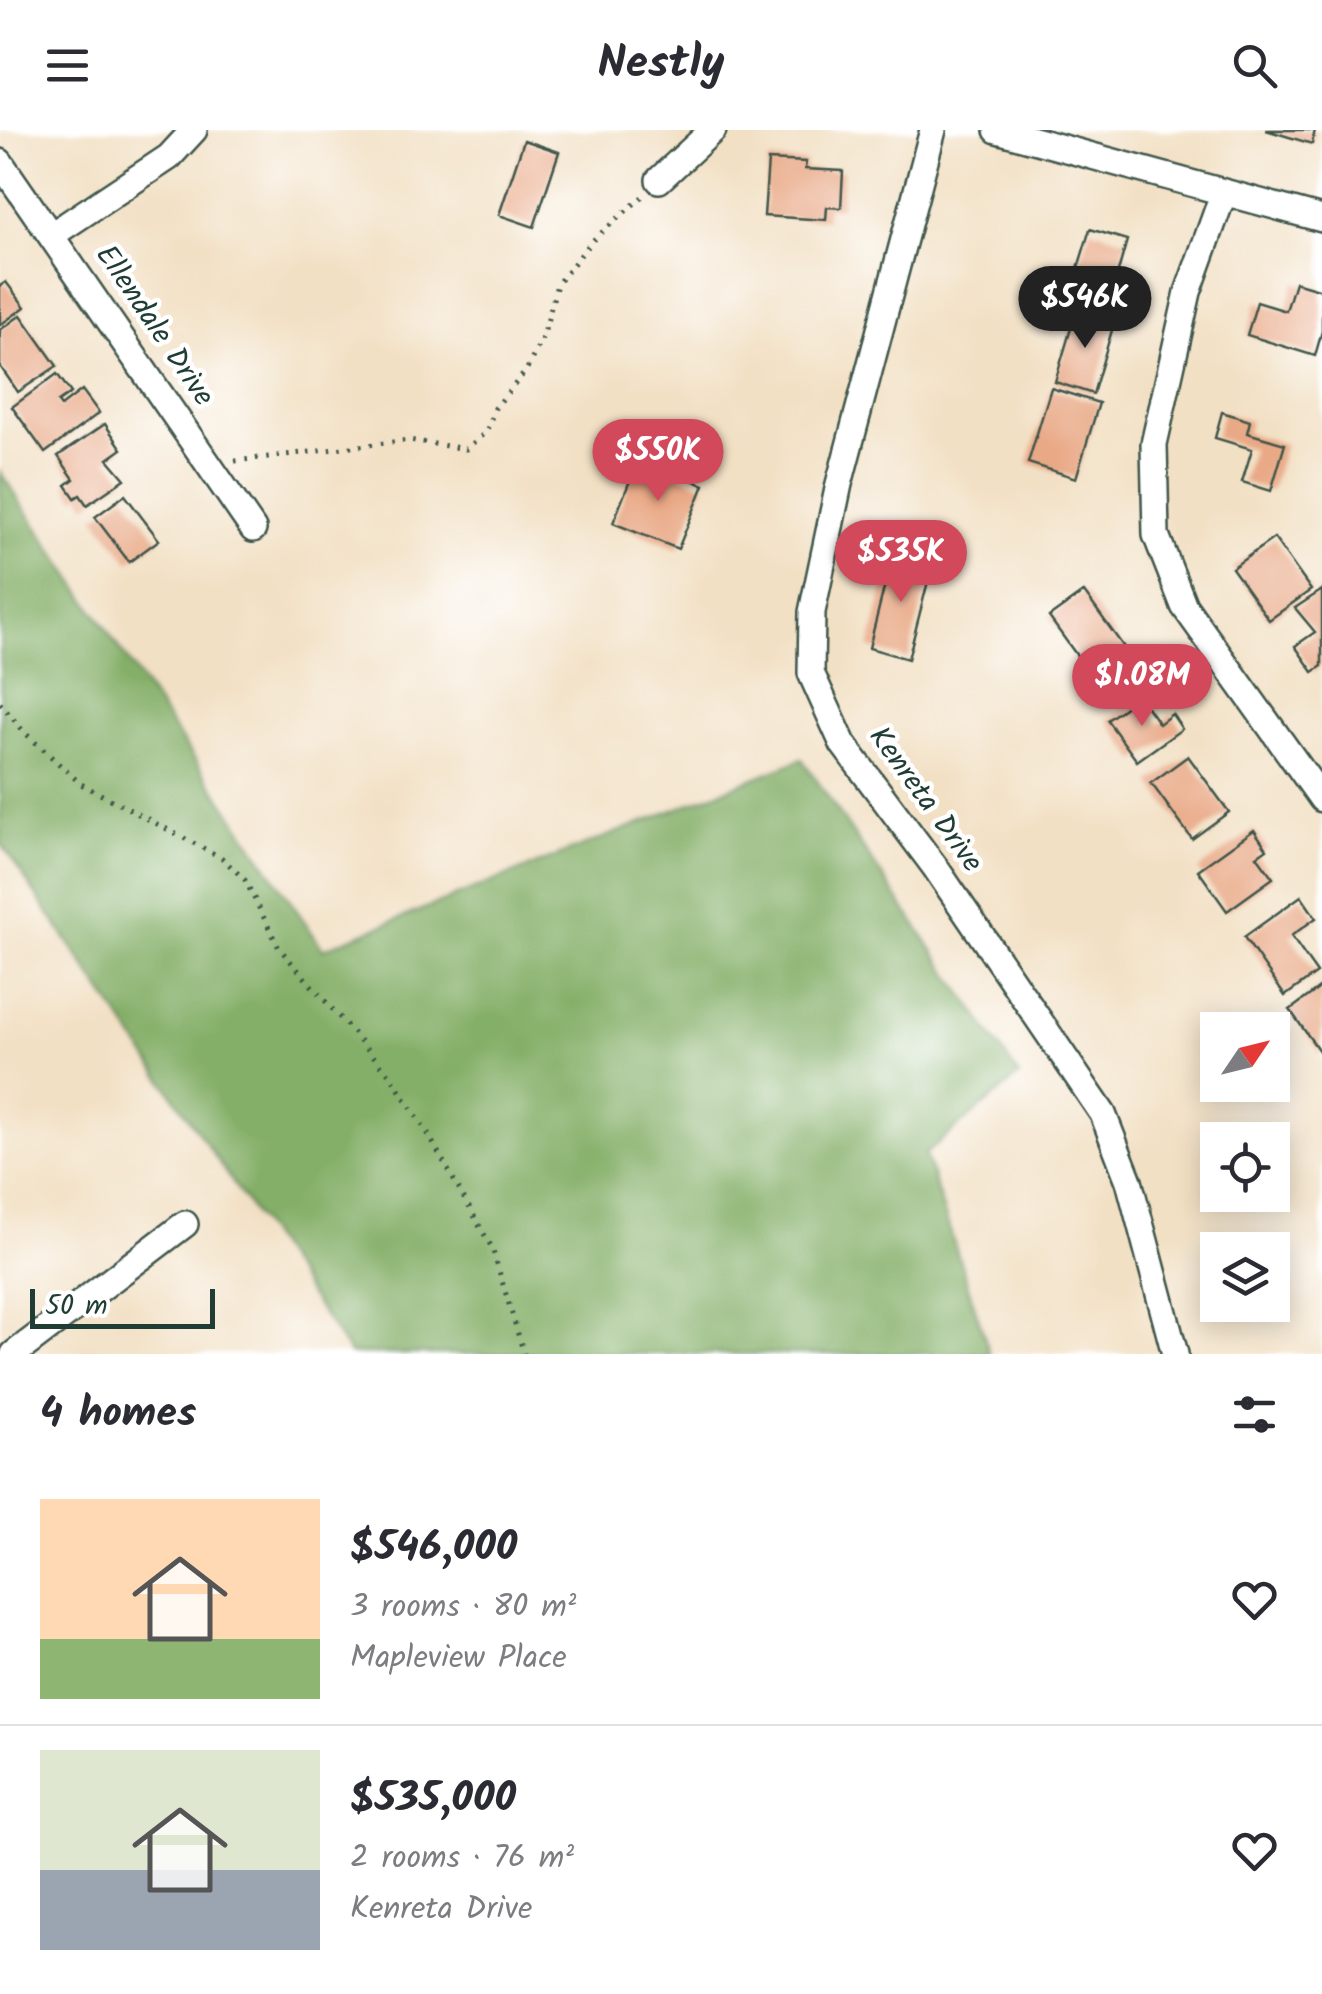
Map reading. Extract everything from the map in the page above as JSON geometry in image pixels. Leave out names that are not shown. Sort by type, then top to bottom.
[{"type":"street","points":[[53,234],[169,156],[194,130]]},
{"type":"street","points":[[659,180],[713,130]]},
{"type":"street","name":"Kenreta Drive","points":[[933,130],[840,484],[812,612],[811,673],[842,744],[946,884],[1102,1114],[1129,1181],[1175,1354]]},
{"type":"street","points":[[997,130],[1322,219]]},
{"type":"street","name":"Ellendale Drive","points":[[0,162],[253,529]]},
{"type":"street","points":[[1224,192],[1188,292],[1154,444],[1156,535],[1184,606],[1322,798]]},
{"type":"street","points":[[14,1354],[185,1224]]},
{"type":"path","points":[[207,463],[409,440],[466,450],[486,432],[495,408],[526,370],[544,334],[557,284],[592,241],[616,224],[659,180]]},
{"type":"path","points":[[0,703],[24,732],[80,784],[222,858],[245,880],[279,948],[389,1074],[428,1134],[492,1248],[524,1354]]},
{"type":"green space","points":[[0,472],[323,949],[802,759],[1019,1076],[925,1154],[990,1354],[350,1354],[0,842]]},
{"type":"building","points":[[1266,130],[1315,130],[1312,144]]},
{"type":"building","points":[[524,140],[559,152],[534,227],[499,215]]},
{"type":"building","points":[[768,160],[806,162],[805,169],[843,171],[841,208],[827,207],[826,220],[764,216]]},
{"type":"building","points":[[1090,229],[1127,240],[1116,279],[1128,283],[1120,310],[1070,294]]},
{"type":"building","points":[[6,282],[25,307],[0,325],[0,286]]},
{"type":"building","points":[[1295,282],[1322,290],[1322,331],[1315,356],[1247,335],[1257,302],[1286,311]]},
{"type":"building","points":[[1077,308],[1115,320],[1093,394],[1055,382]]},
{"type":"building","points":[[21,315],[57,366],[18,392],[0,366],[0,330]]},
{"type":"building","points":[[57,374],[71,393],[58,402],[61,406],[82,390],[99,413],[45,453],[12,407]]},
{"type":"building","points":[[1051,388],[1099,403],[1076,478],[1028,463]]},
{"type":"building","points":[[1222,412],[1250,421],[1247,433],[1285,444],[1271,491],[1242,482],[1252,449],[1215,438]]},
{"type":"building","points":[[105,424],[122,449],[108,459],[125,479],[87,505],[80,495],[75,498],[66,485],[74,479],[58,456]]},
{"type":"building","points":[[639,458],[704,485],[678,549],[613,523]]},
{"type":"building","points":[[125,495],[159,540],[129,562],[95,517]]},
{"type":"building","points":[[1274,538],[1311,590],[1269,620],[1232,568]]},
{"type":"building","points":[[893,552],[933,562],[908,659],[869,648]]},
{"type":"building","points":[[1322,590],[1322,666],[1313,672],[1295,646],[1315,632],[1295,608]]},
{"type":"building","points":[[1084,592],[1131,657],[1096,682],[1049,617]]},
{"type":"building","points":[[1140,697],[1159,724],[1172,714],[1182,729],[1137,761],[1107,720]]},
{"type":"building","points":[[1188,756],[1229,812],[1192,839],[1151,783]]},
{"type":"building","points":[[1254,830],[1267,849],[1257,856],[1273,878],[1227,911],[1198,870]]},
{"type":"building","points":[[1301,896],[1316,918],[1291,936],[1317,973],[1285,996],[1244,937]]},
{"type":"building","points":[[1322,986],[1322,1055],[1290,1010]]}]
